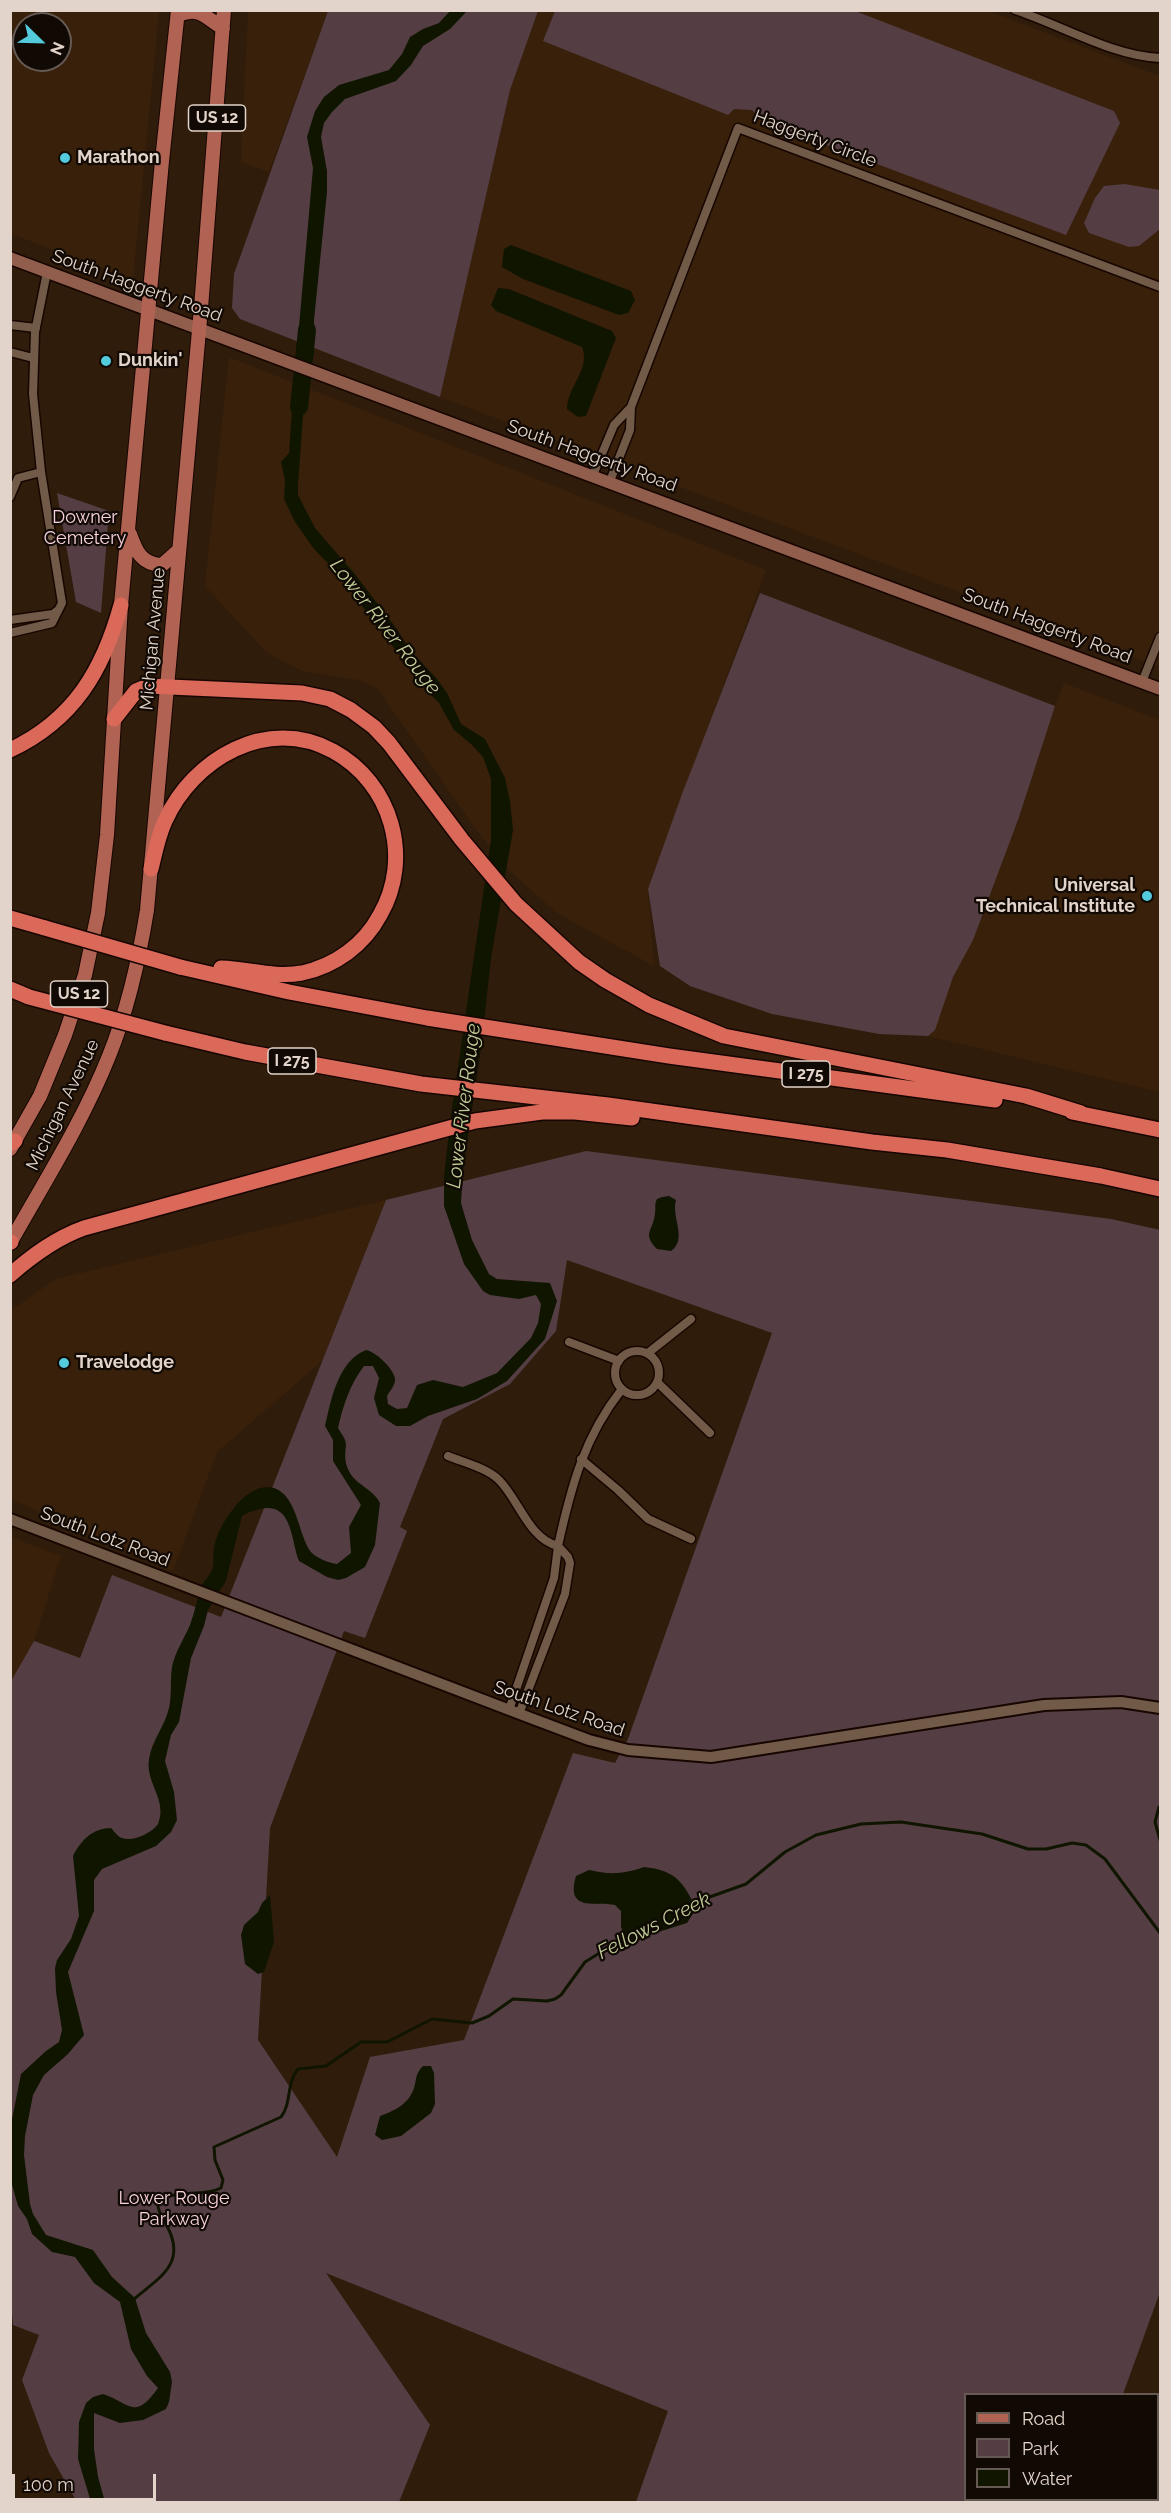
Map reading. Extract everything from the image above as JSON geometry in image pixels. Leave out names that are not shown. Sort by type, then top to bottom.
[{"type":"highway","points":[[10,750],[43,732],[79,698],[104,657],[121,605]]},
{"type":"highway","points":[[114,719],[136,691],[148,686],[166,685],[302,693],[335,702],[364,719],[389,743],[462,840],[516,904],[579,962],[649,1005],[724,1036],[1026,1096],[1081,1113]]},
{"type":"highway","points":[[151,869],[165,822],[189,783],[216,758],[232,750],[264,740],[298,741],[333,751],[350,763],[374,787],[391,820],[397,856],[389,898],[365,937],[338,960],[302,973],[284,975],[224,968],[184,968]]},
{"type":"highway","name":"I 275","points":[[10,918],[184,968],[289,992],[427,1018],[669,1056],[1081,1113],[1161,1130]]},
{"type":"highway","name":"I 275","points":[[10,990],[165,1033],[301,1063],[420,1084],[523,1095],[958,1152],[1101,1176],[1161,1190]]},
{"type":"highway","points":[[10,1275],[33,1255],[58,1239],[84,1228],[475,1121],[519,1114],[575,1112],[807,1139],[872,1142]]},
{"type":"main road","name":"Michigan Avenue","points":[[11,1242],[68,1143],[109,1056],[122,1021],[138,961],[147,910],[200,329],[224,10]]},
{"type":"main road","points":[[178,13],[200,12],[223,28]]},
{"type":"main road","name":"Michigan Avenue","points":[[12,1145],[39,1096],[61,1047],[78,1001],[98,913],[107,836],[121,605],[178,13]]},
{"type":"main road","name":"South Haggerty Road","points":[[10,258],[1161,689]]},
{"type":"main road","points":[[129,532],[137,553],[148,562],[162,565],[179,550]]},
{"type":"street","points":[[1015,10],[1117,50],[1161,58]]},
{"type":"street","name":"Haggerty Circle","points":[[610,482],[630,430],[631,407],[738,128],[1161,287]]},
{"type":"street","points":[[10,633],[52,623],[62,603],[41,472],[33,394],[36,328],[47,272]]},
{"type":"street","points":[[10,325],[36,328]]},
{"type":"street","points":[[10,352],[33,358]]},
{"type":"street","name":"Haggerty Circle","points":[[593,475],[614,425],[631,407]]},
{"type":"street","points":[[10,497],[18,478],[41,472]]},
{"type":"street","points":[[10,620],[53,614],[58,610]]},
{"type":"street","points":[[1142,682],[1161,637]]},
{"type":"street","points":[[648,1353],[691,1319]]},
{"type":"street","points":[[569,1342],[619,1361]]},
{"type":"street","points":[[629,1352],[648,1353],[659,1369],[657,1382],[653,1388],[642,1394],[628,1393],[622,1389],[616,1376],[619,1361],[629,1352]]},
{"type":"street","points":[[657,1382],[710,1433]]},
{"type":"street","points":[[514,1712],[554,1578],[558,1546],[570,1491],[581,1459],[605,1411],[622,1389]]},
{"type":"street","points":[[448,1456],[497,1479],[537,1532],[549,1544],[558,1546],[568,1557],[569,1578],[556,1621],[514,1712]]},
{"type":"street","points":[[581,1459],[648,1519],[691,1539]]},
{"type":"street","name":"South Lotz Road","points":[[10,1519],[514,1712],[589,1740],[628,1750],[711,1757],[1044,1706],[1121,1702],[1161,1708]]},
{"type":"shaded area","points":[[10,11],[159,11],[133,279],[11,234]]},
{"type":"shaded area","points":[[248,11],[328,11],[269,172],[241,162]]},
{"type":"shaded area","points":[[538,11],[988,11],[1160,76],[1160,667],[440,397],[510,90]]},
{"type":"shaded area","points":[[229,357],[766,570],[648,889],[654,966],[557,913],[511,872],[477,831],[377,688],[359,680],[303,671],[267,653],[205,586]]},
{"type":"shaded area","points":[[1064,683],[1160,720],[1160,1092],[928,1036]]},
{"type":"shaded area","points":[[386,1200],[322,1361],[217,1452],[173,1571],[11,1499],[10,1311],[56,1279]]},
{"type":"shaded area","points":[[11,1537],[61,1556],[34,1641],[11,1683]]},
{"type":"green space","points":[[328,11],[538,11],[510,90],[440,397],[240,319],[232,308],[234,274]]},
{"type":"green space","points":[[555,11],[855,11],[1114,111],[1120,123],[1066,235],[760,120],[752,110],[734,109],[728,115],[543,41]]},
{"type":"green space","points":[[1125,184],[1160,190],[1160,229],[1139,246],[1129,247],[1089,233],[1084,223],[1095,198],[1104,186]]},
{"type":"green space","name":"Downer Cemetery","points":[[57,493],[109,511],[101,613],[76,602]]},
{"type":"green space","points":[[760,593],[1055,706],[1019,817],[973,940],[953,977],[935,1030],[928,1036],[879,1034],[772,1014],[690,986],[660,966],[648,889],[682,794]]},
{"type":"green space","name":"Lower Rouge Parkway","points":[[586,1151],[1111,1219],[1160,1230],[1160,2292],[1123,2393],[964,2393],[964,2501],[1084,2502],[636,2502],[668,2411],[326,2273],[430,2425],[399,2502],[77,2502],[49,2453],[22,2380],[39,2335],[13,2325],[11,2303],[10,1683],[34,1641],[80,1658],[112,1575],[221,1617],[386,1200]],"holes":[[[567,1260],[772,1333],[628,1739],[615,1763],[573,1753],[464,2040],[370,2057],[337,2157],[258,2040],[270,1828],[344,1631],[365,1638],[407,1531],[400,1527],[443,1419],[510,1384],[556,1331]]]},
{"type":"water","points":[[450,11],[467,11],[450,29],[423,46],[411,65],[396,81],[345,99],[324,123],[321,137],[327,171],[327,192],[314,320],[314,356],[297,349],[313,168],[307,137],[315,111],[324,97],[339,85],[389,70],[402,54],[410,37],[439,23]]},
{"type":"water","points":[[511,245],[631,291],[635,300],[628,313],[619,315],[523,279],[502,267],[504,249]]},
{"type":"water","points":[[498,288],[509,289],[612,331],[616,338],[586,416],[578,417],[567,409],[583,363],[582,347],[496,311],[491,305]]},
{"type":"water","points":[[294,381],[310,387],[303,415],[298,495],[315,528],[354,573],[397,629],[409,649],[437,679],[447,693],[461,724],[485,739],[505,778],[513,830],[491,958],[482,1041],[463,1171],[461,1203],[472,1240],[489,1274],[497,1279],[550,1283],[557,1301],[545,1339],[507,1381],[477,1399],[428,1416],[410,1426],[396,1426],[379,1415],[374,1398],[379,1378],[373,1366],[364,1366],[348,1396],[338,1428],[346,1443],[345,1456],[350,1473],[380,1503],[375,1545],[365,1567],[346,1578],[338,1580],[327,1577],[299,1561],[289,1525],[279,1511],[271,1508],[260,1509],[242,1516],[226,1581],[208,1610],[191,1658],[179,1722],[171,1735],[165,1761],[174,1792],[177,1820],[171,1832],[156,1846],[102,1869],[94,1880],[94,1911],[68,1972],[84,2035],[68,2054],[44,2075],[33,2095],[25,2136],[24,2155],[30,2204],[33,2214],[46,2235],[93,2250],[112,2277],[135,2298],[146,2333],[170,2372],[172,2382],[166,2409],[143,2420],[120,2423],[94,2413],[94,2449],[105,2502],[91,2502],[78,2459],[79,2422],[86,2403],[93,2397],[103,2394],[131,2407],[137,2407],[150,2398],[158,2388],[147,2376],[131,2349],[120,2302],[94,2283],[75,2257],[52,2252],[32,2234],[27,2219],[18,2206],[11,2181],[10,2146],[11,2124],[21,2074],[59,2042],[62,2030],[55,1968],[57,1960],[71,1939],[79,1916],[73,1856],[84,1840],[99,1830],[111,1828],[121,1837],[131,1839],[147,1833],[158,1824],[160,1807],[150,1776],[149,1759],[169,1708],[175,1656],[190,1625],[202,1585],[212,1570],[214,1546],[218,1535],[235,1507],[251,1492],[260,1488],[269,1487],[279,1490],[292,1505],[303,1537],[312,1553],[337,1564],[351,1553],[349,1527],[361,1505],[333,1461],[333,1440],[325,1426],[337,1382],[349,1363],[356,1355],[366,1350],[379,1357],[391,1369],[395,1378],[394,1385],[387,1396],[388,1404],[397,1409],[407,1408],[417,1385],[433,1380],[463,1387],[497,1373],[531,1338],[538,1323],[541,1304],[536,1295],[519,1299],[490,1295],[483,1291],[464,1264],[444,1206],[444,1177],[450,1122],[491,840],[491,779],[483,757],[454,730],[439,703],[428,692],[423,680],[411,670],[364,609],[352,588],[314,549],[295,522],[284,499],[285,481],[281,462],[289,453]]},
{"type":"water","points":[[669,1196],[676,1200],[679,1234],[676,1246],[671,1251],[657,1249],[652,1244],[649,1235],[656,1201]]},
{"type":"water","points":[[644,1867],[671,1874],[687,1891],[696,1909],[687,1923],[652,1934],[629,1945],[621,1927],[621,1911],[615,1905],[592,1904],[579,1900],[575,1896],[574,1888],[576,1876],[589,1870],[617,1873]]},
{"type":"water","points":[[270,1895],[274,1942],[264,1972],[258,1974],[245,1964],[241,1935],[244,1925],[258,1912],[262,1903]]},
{"type":"water","points":[[423,2066],[431,2066],[434,2073],[435,2104],[431,2113],[401,2136],[382,2140],[375,2135],[380,2116],[405,2103],[412,2094],[417,2074]]},
{"type":"waterway","name":"Lower River Rouge","points":[[299,407],[307,330]]},
{"type":"waterway","points":[[1159,1807],[1155,1822],[1160,1840]]},
{"type":"waterway","name":"Fellows Creek","points":[[690,1904],[746,1884],[785,1852],[816,1835],[861,1824],[901,1822],[982,1834],[1028,1849],[1046,1849],[1072,1843],[1086,1845],[1105,1859],[1160,1933]]},
{"type":"waterway","name":"Fellows Creek","points":[[132,2301],[166,2270],[174,2252],[173,2241],[158,2202],[173,2195],[213,2191],[221,2188],[223,2180],[215,2160],[214,2147],[281,2117],[287,2106],[292,2080],[298,2069],[326,2066],[361,2042],[387,2042],[432,2019],[472,2023],[489,2016],[513,1999],[547,2001],[555,1999],[561,1995],[585,1962],[627,1936]]},
{"type":"place","name":"Marathon","points":[[65,158]]},
{"type":"place","name":"Dunkin'","points":[[106,361]]},
{"type":"place","name":"Universal Technical Institute","points":[[1147,896]]},
{"type":"place","name":"Travelodge","points":[[64,1363]]}]
